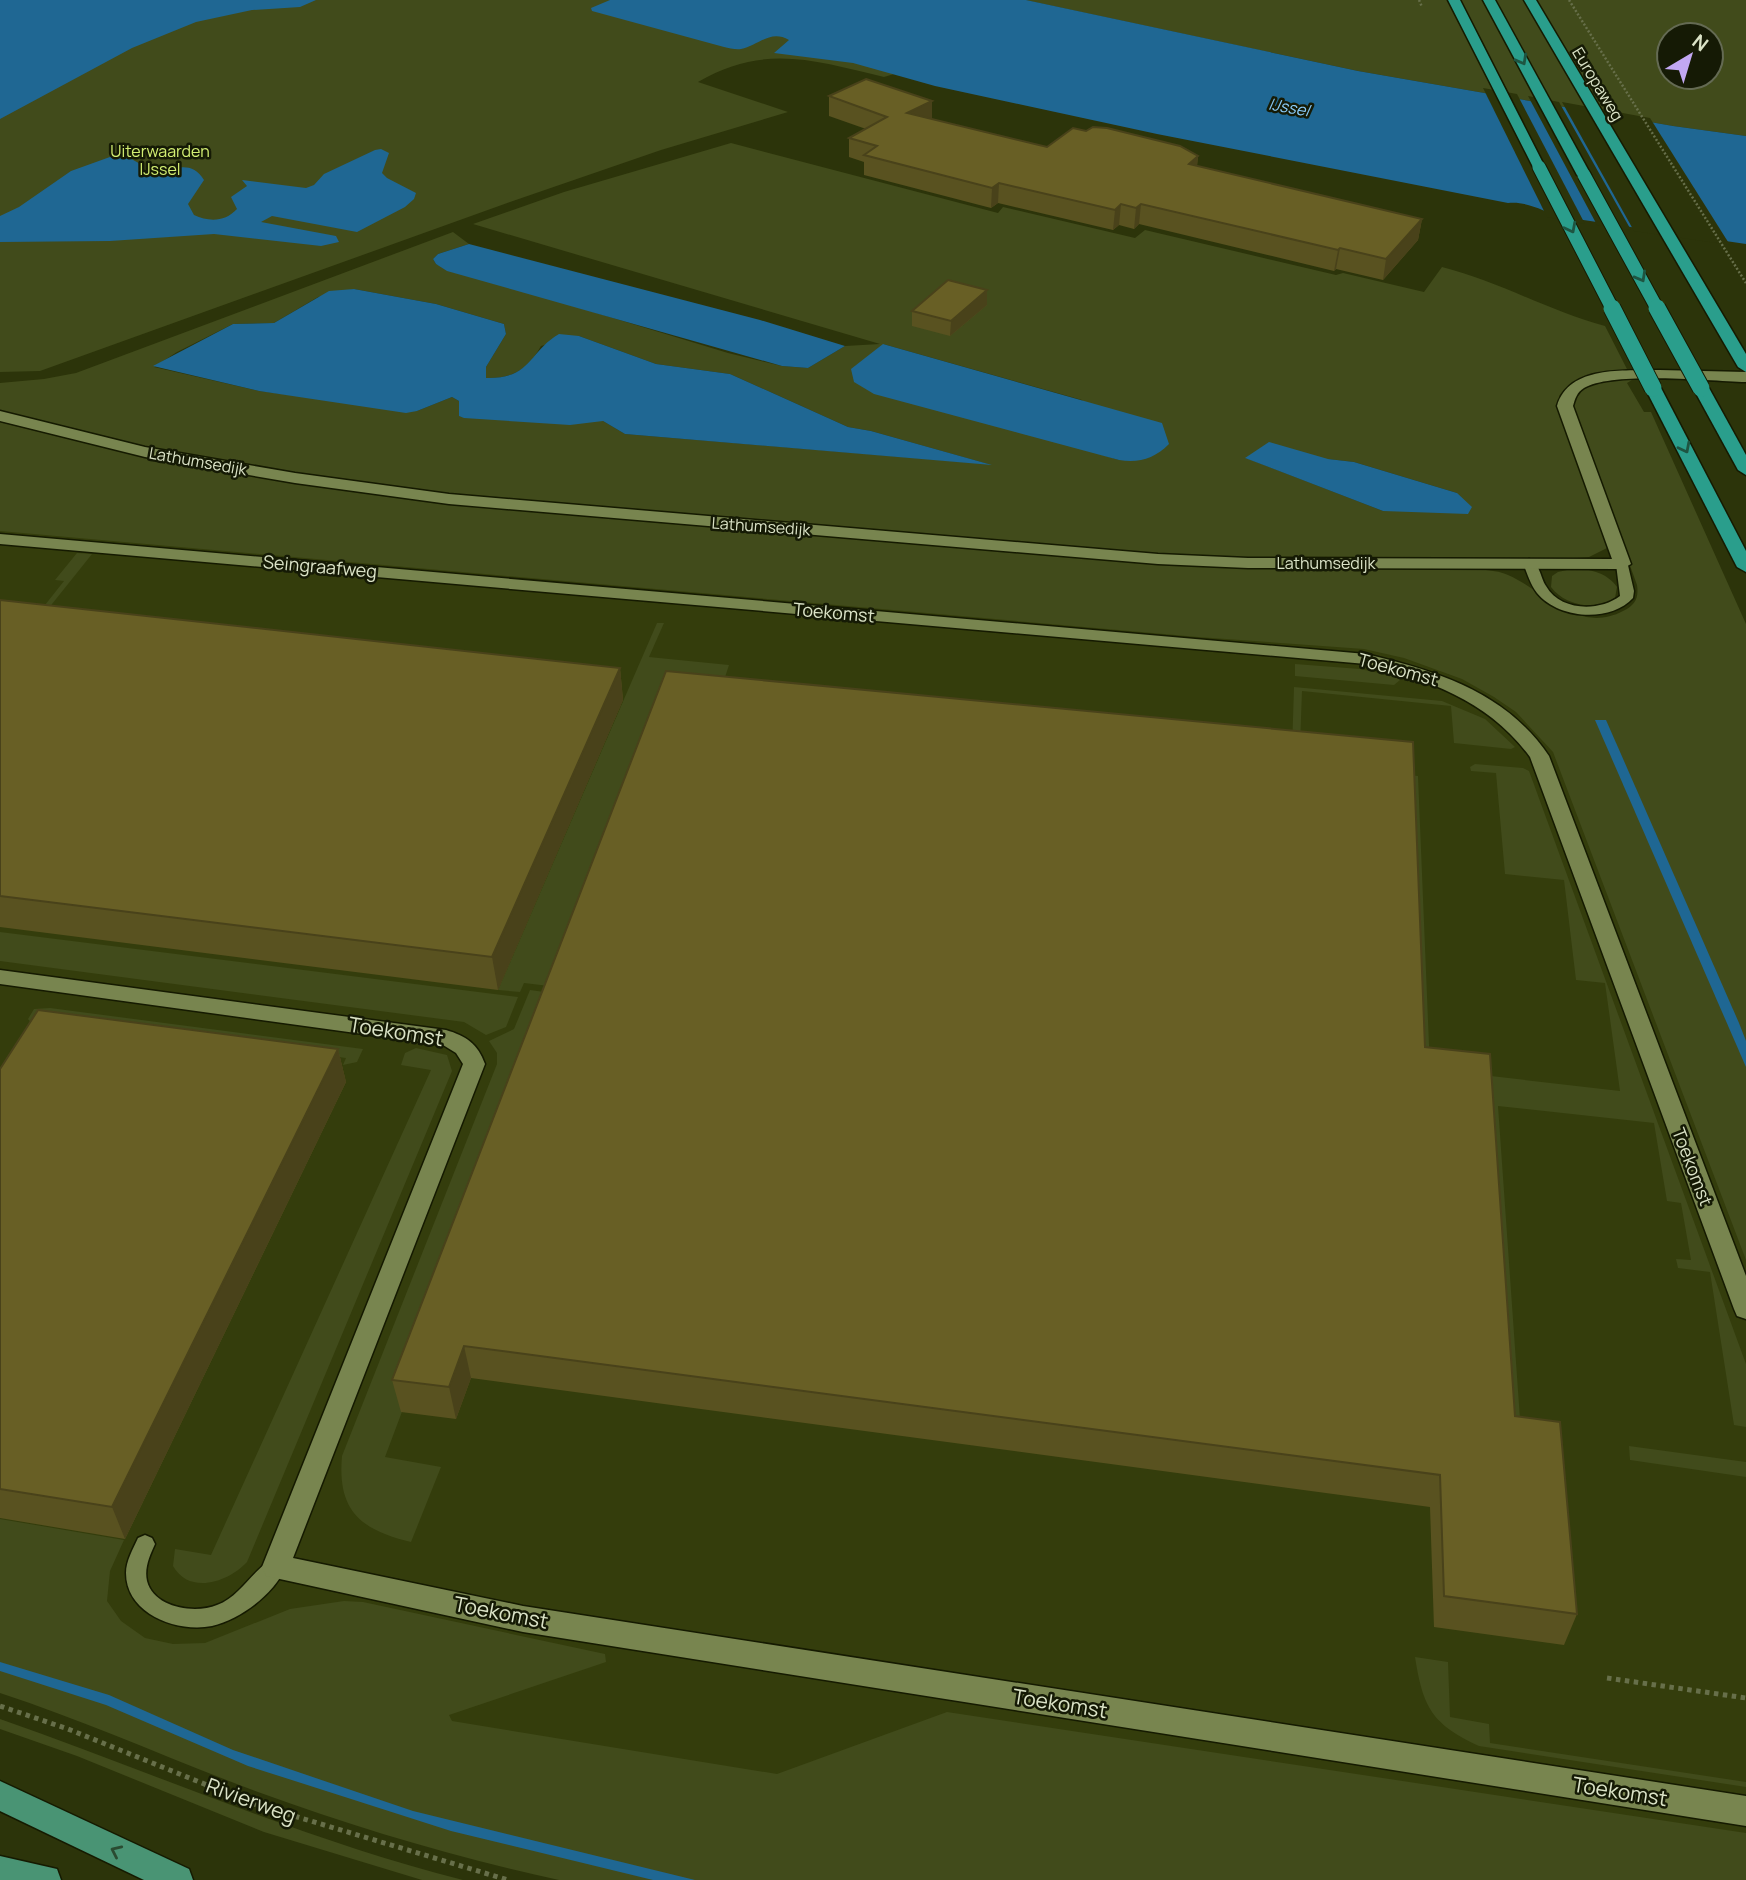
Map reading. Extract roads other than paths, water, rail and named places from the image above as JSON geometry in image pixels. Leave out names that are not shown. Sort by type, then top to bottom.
[{"type":"highway","points":[[1454,0],[1746,567]]},
{"type":"highway","points":[[1489,0],[1746,470]]},
{"type":"highway","name":"Europaweg","points":[[1530,0],[1746,367]]},
{"type":"main road","points":[[0,1796],[178,1880]]},
{"type":"main road","points":[[0,1871],[46,1880]]},
{"type":"street","points":[[1622,564],[1565,406],[1572,390],[1579,384],[1604,377],[1746,377]]},
{"type":"street","name":"Lathumsedijk","points":[[0,416],[145,452],[295,478],[449,499],[552,509],[1158,559],[1248,563],[1622,564]]},
{"type":"street","name":"Seingraafweg","points":[[0,538],[641,596]]},
{"type":"street","name":"Toekomst","points":[[641,596],[1366,659],[1430,677],[1477,697],[1517,729],[1539,756],[1746,1309]]},
{"type":"street","name":"Toekomst","points":[[1,978],[446,1038],[464,1046],[471,1055],[474,1064],[276,1567],[523,1619],[1746,1811]]},
{"type":"lane","points":[[1530,563],[1543,592],[1565,605],[1596,611],[1609,608],[1626,598],[1622,564]]},
{"type":"lane","points":[[145,1544],[136,1566],[137,1583],[159,1610],[174,1616],[214,1616],[252,1594],[276,1567]]},
{"type":"water","points":[[0,0],[316,0],[300,7],[252,10],[196,22],[132,48],[0,119]]},
{"type":"water","name":"IJssel","points":[[610,0],[1026,0],[1358,71],[1673,126],[1746,136],[1746,244],[1563,217],[1523,204],[1157,134],[935,86],[853,63],[774,53],[789,40],[782,37],[770,37],[741,49],[728,48],[592,11],[591,8]]},
{"type":"water","points":[[381,149],[389,153],[382,173],[416,193],[414,199],[405,207],[357,232],[272,216],[261,222],[336,236],[339,242],[321,246],[214,234],[110,241],[0,242],[0,216],[19,207],[71,171],[121,153],[142,165],[140,169],[143,173],[184,167],[198,172],[204,180],[188,204],[194,215],[211,220],[227,216],[237,209],[231,197],[247,186],[242,180],[306,188],[314,185],[324,174]]},
{"type":"water","points":[[469,244],[760,320],[845,346],[808,368],[782,366],[447,271],[433,259],[438,254]]},
{"type":"water","points":[[354,289],[436,304],[504,324],[506,334],[486,367],[486,378],[501,377],[521,369],[559,334],[579,336],[656,364],[730,374],[848,427],[992,465],[625,434],[603,421],[570,425],[464,418],[459,416],[459,401],[452,397],[406,413],[259,391],[153,366],[233,324],[274,323],[329,291]]},
{"type":"water","points":[[883,344],[1162,423],[1169,444],[1146,459],[1119,460],[874,394],[854,382],[851,369]]},
{"type":"water","points":[[1269,442],[1328,459],[1354,462],[1457,493],[1472,507],[1468,514],[1383,511],[1245,458]]},
{"type":"water","points":[[1595,720],[1606,720],[1739,1023],[1746,1041],[1746,1067]]},
{"type":"water","points":[[0,1662],[109,1695],[233,1750],[413,1811],[695,1880],[653,1880],[451,1831],[248,1766],[106,1705],[0,1671]]},
{"type":"park label","name":"Uiterwaarden IJssel","points":[[160,160]]}]
